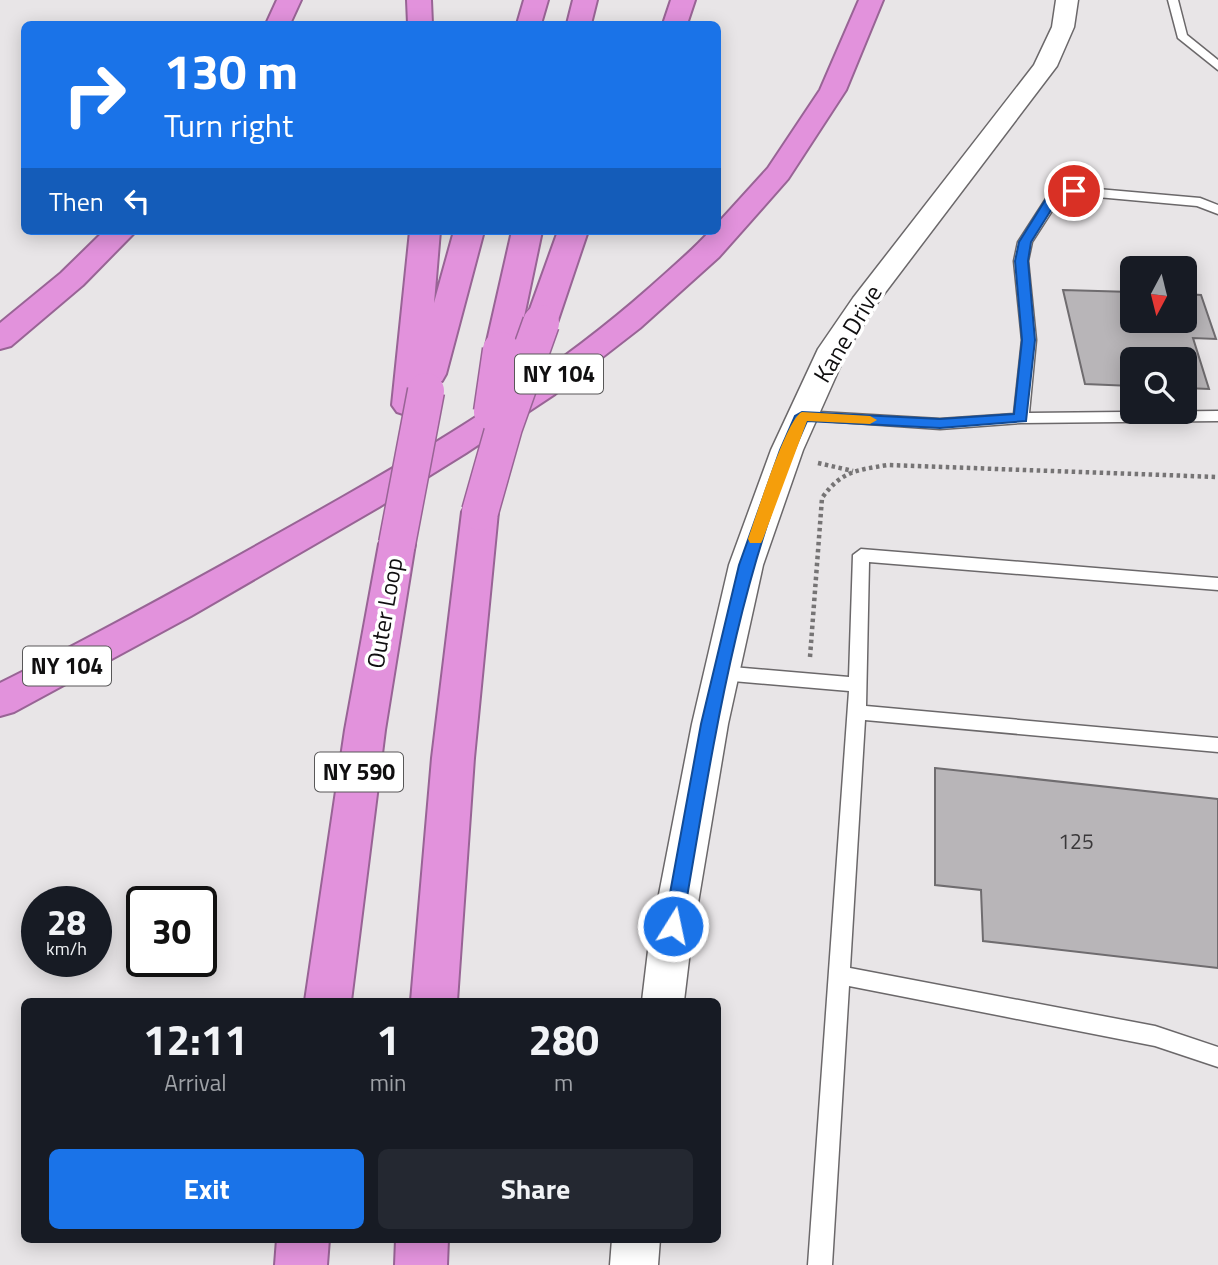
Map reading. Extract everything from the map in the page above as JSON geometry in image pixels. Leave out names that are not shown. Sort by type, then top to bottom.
[{"type":"highway","points":[[279,21],[289,0]]},
{"type":"highway","points":[[419,0],[419,21]]},
{"type":"highway","points":[[530,21],[536,0]]},
{"type":"highway","points":[[580,21],[585,0]]},
{"type":"highway","points":[[676,21],[683,0]]},
{"type":"highway","name":"NY 104","points":[[0,701],[278,551],[404,476],[532,394],[637,313],[720,238],[794,152],[840,79],[871,0]]},
{"type":"highway","points":[[418,398],[425,235]]},
{"type":"highway","points":[[418,398],[468,235]]},
{"type":"highway","points":[[434,998],[453,758],[481,512],[501,350],[526,235]]},
{"type":"highway","points":[[481,512],[504,427],[572,235]]},
{"type":"highway","points":[[0,339],[111,240]]},
{"type":"highway","name":"Outer Loop","points":[[328,998],[365,730],[397,544],[418,398]]},
{"type":"highway","points":[[301,1265],[303,1243]]},
{"type":"highway","points":[[421,1265],[422,1243]]},
{"type":"street","name":"Kane Drive","points":[[663,998],[668,951],[721,673],[746,565],[787,450],[833,349],[867,298],[1045,66],[1063,27],[1067,0]]},
{"type":"street","points":[[634,1265],[636,1243]]},
{"type":"lane","points":[[1173,0],[1182,36],[1218,66]]},
{"type":"lane","points":[[1021,418],[1029,340],[1021,261],[1025,242],[1054,197],[1074,191],[1216,206]]},
{"type":"lane","points":[[802,416],[940,424],[1021,418],[1218,416]]},
{"type":"lane","points":[[821,1265],[858,685],[862,555],[1218,584]]},
{"type":"lane","points":[[721,673],[858,685]]},
{"type":"lane","points":[[856,712],[1218,745]]},
{"type":"lane","points":[[839,975],[1155,1036],[1218,1057]]},
{"type":"path","points":[[810,462],[853,471]]},
{"type":"path","points":[[808,682],[822,498],[833,482],[853,471],[888,464],[959,465],[1218,477]]},
{"type":"building","points":[[1063,290],[1120,292],[1120,333],[1197,333],[1197,295],[1201,295],[1216,339],[1193,338],[1196,347],[1120,347],[1120,385],[1085,384]]},
{"type":"building","points":[[1197,351],[1209,389],[1197,388]]},
{"type":"building","points":[[935,768],[1218,799],[1218,968],[983,941],[981,890],[935,885]]},
{"type":"slow traffic","points":[[755,539],[802,416],[870,420]]},
{"type":"route","points":[[673,926],[710,724],[746,565],[802,416],[940,424],[1021,418],[1029,340],[1021,261],[1025,242],[1054,197],[1074,191]]}]
